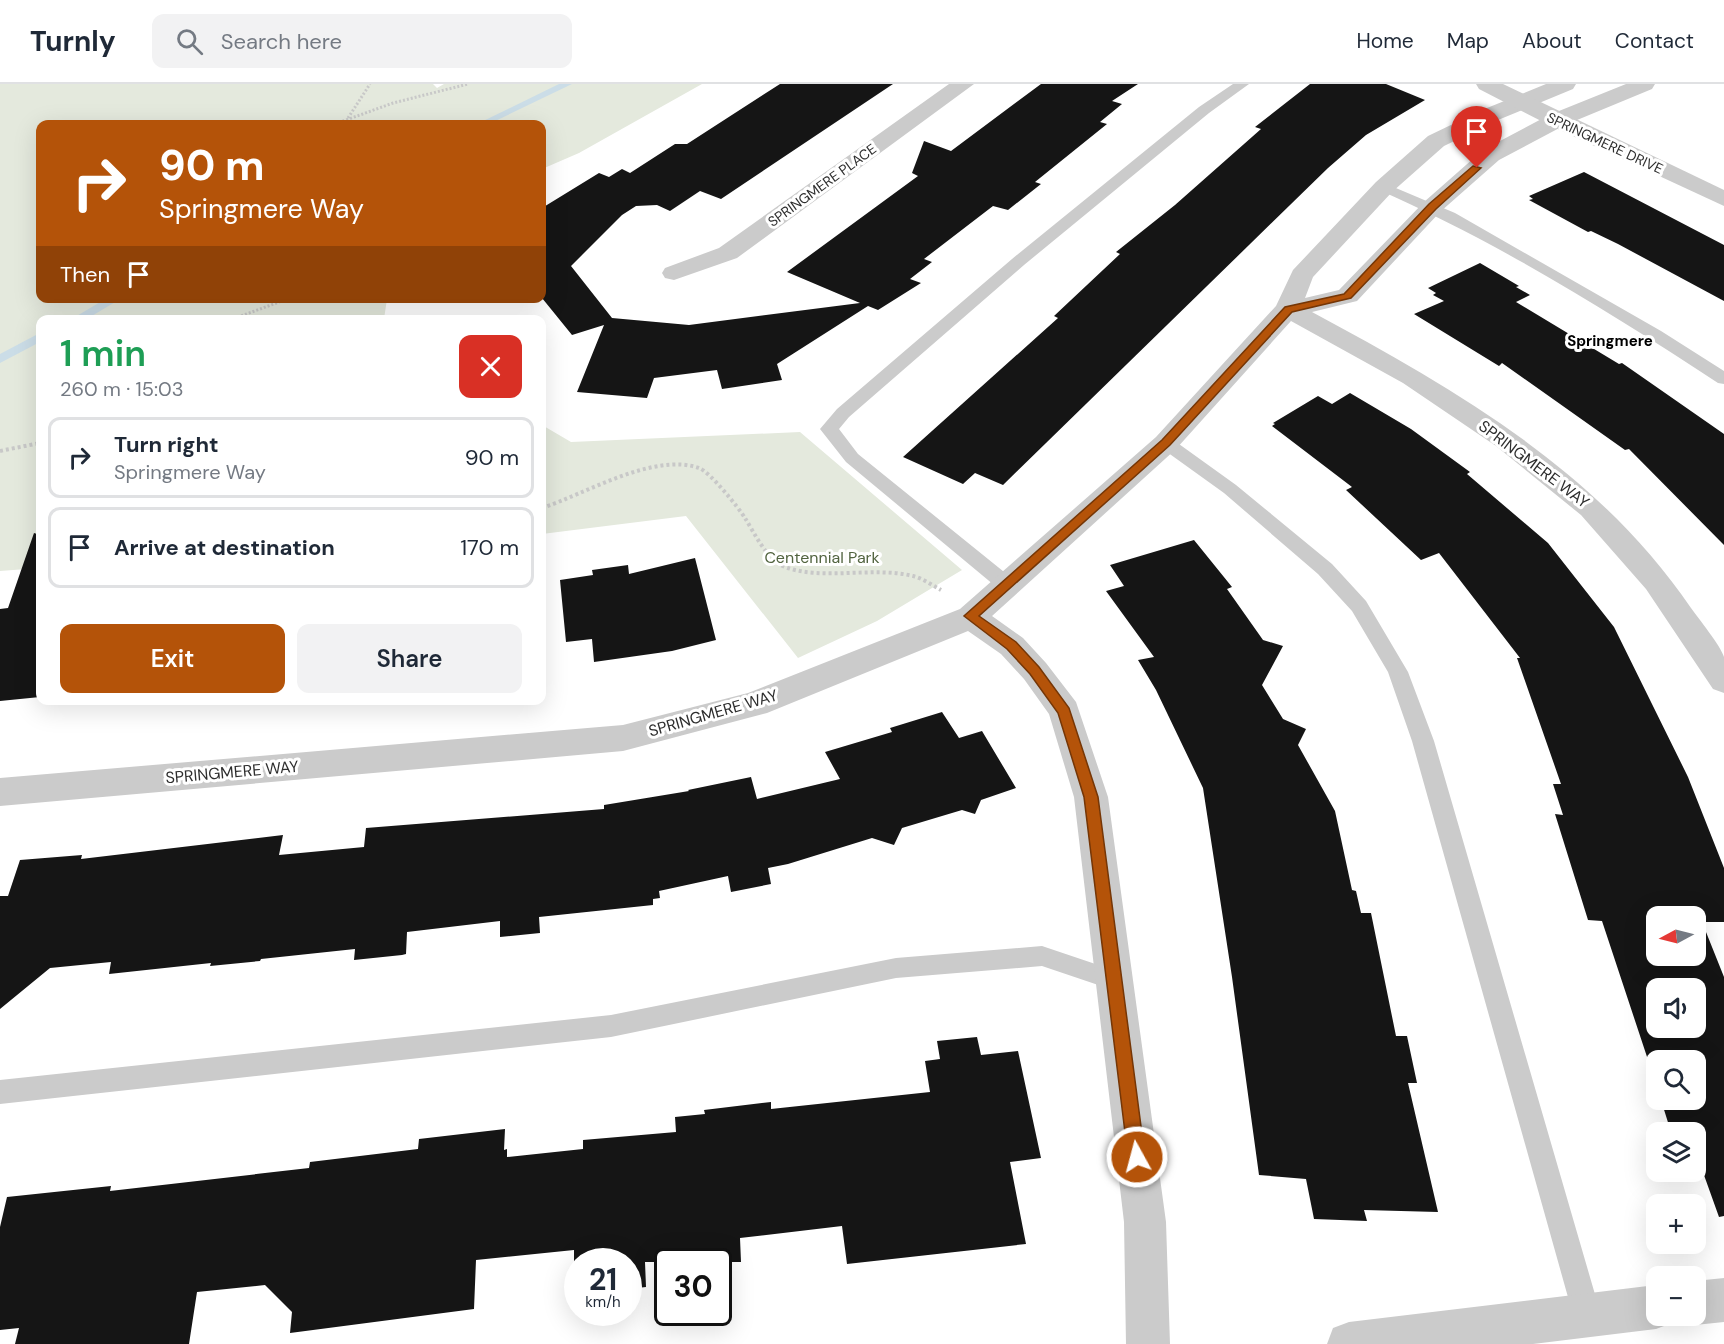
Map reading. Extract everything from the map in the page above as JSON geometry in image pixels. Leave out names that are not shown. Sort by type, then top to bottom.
[{"type":"street","name":"SPRINGMERE PLACE","points":[[674,273],[728,253],[963,84]]},
{"type":"street","name":"SPRINGMERE DRIVE","points":[[1488,84],[1522,103],[1724,199]]},
{"type":"street","name":"SPRINGMERE WAY","points":[[0,792],[623,738],[755,704],[971,616],[1166,443],[1288,309],[1302,275],[1384,187],[1436,141],[1490,115],[1565,84]]},
{"type":"street","points":[[1288,309],[1348,296],[1432,207],[1491,156],[1557,120],[1644,84]]},
{"type":"street","name":"SPRINGMERE WAY","points":[[1288,309],[1412,377],[1506,440],[1592,508],[1658,581],[1724,681]]},
{"type":"street","points":[[971,616],[1012,645],[1035,671],[1064,711],[1091,797],[1116,981],[1144,1222],[1148,1344]]},
{"type":"street","points":[[1706,1302],[1724,1300]]},
{"type":"street","points":[[1349,1344],[1646,1308]]},
{"type":"lane","points":[[1006,585],[852,458],[829,429],[843,413],[1018,262],[1204,110],[1242,84]]},
{"type":"lane","points":[[1384,187],[1432,207],[1655,334],[1724,378]]},
{"type":"lane","points":[[1166,443],[1230,489],[1325,569],[1359,606],[1398,672],[1423,741],[1587,1315]]},
{"type":"lane","points":[[0,1092],[611,1026],[896,968],[1042,956],[1116,981]]},
{"type":"path","points":[[347,120],[370,84]]},
{"type":"path","points":[[347,120],[393,103],[468,84]]},
{"type":"path","points":[[244,315],[276,303]]},
{"type":"path","points":[[0,451],[36,444]]},
{"type":"path","points":[[546,507],[633,474],[672,465],[701,468],[737,505],[765,549],[783,566],[818,572],[881,571],[915,576],[941,590]]},
{"type":"green space","points":[[0,84],[433,84],[437,88],[444,84],[702,84],[579,153],[546,167],[546,120],[36,120],[36,303],[386,303],[385,315],[36,315],[36,568],[0,571]]},
{"type":"green space","name":"Centennial Park","points":[[546,427],[571,442],[800,432],[962,570],[877,621],[798,658],[686,516],[546,534]]},
{"type":"building","points":[[780,84],[893,84],[721,199],[700,191],[670,211],[657,205],[636,206],[622,215],[571,266],[612,318],[689,325],[860,303],[787,272],[918,176],[912,173],[924,141],[951,151],[1041,84],[1138,84],[1112,101],[1122,104],[1100,122],[1107,124],[1035,182],[1041,184],[1008,210],[993,206],[924,259],[932,262],[910,279],[921,283],[878,310],[868,306],[777,364],[782,380],[722,389],[717,370],[654,378],[647,398],[577,392],[604,325],[572,335],[546,303],[546,206],[599,173],[609,177],[622,169],[630,173],[675,144],[687,144]]},
{"type":"building","points":[[1310,84],[1386,84],[1425,100],[1366,135],[1328,168],[1003,485],[975,473],[963,484],[903,457],[1058,318],[1054,316],[1120,254],[1116,252],[1175,205],[1261,129],[1255,127]]},
{"type":"building","points":[[1584,172],[1724,245],[1724,301],[1618,244],[1591,231],[1588,232],[1529,200],[1533,199],[1529,196]]},
{"type":"building","points":[[1480,263],[1530,295],[1516,302],[1619,364],[1622,363],[1724,434],[1724,545],[1629,449],[1625,450],[1502,363],[1499,366],[1414,314],[1444,301],[1433,295],[1436,293],[1428,288]]},
{"type":"building","points":[[1350,393],[1411,429],[1470,472],[1467,474],[1548,543],[1614,627],[1688,777],[1724,868],[1724,922],[1706,922],[1706,906],[1646,906],[1646,966],[1706,966],[1706,932],[1724,977],[1724,1216],[1719,1217],[1706,1181],[1706,1122],[1668,1122],[1664,1110],[1706,1110],[1706,1050],[1646,1050],[1646,1054],[1602,921],[1588,920],[1555,814],[1563,815],[1553,784],[1561,784],[1517,658],[1520,658],[1439,553],[1421,560],[1346,490],[1352,487],[1272,426],[1275,424],[1273,423],[1318,396],[1332,404]]},
{"type":"building","points":[[34,533],[36,534],[36,697],[0,701],[0,609],[8,608]]},
{"type":"building","points":[[1194,540],[1232,587],[1227,589],[1263,640],[1283,646],[1262,685],[1283,719],[1306,729],[1298,745],[1335,811],[1352,890],[1356,891],[1361,913],[1371,913],[1396,1036],[1407,1036],[1417,1083],[1408,1083],[1438,1212],[1364,1210],[1367,1221],[1314,1219],[1306,1179],[1259,1175],[1203,788],[1156,690],[1138,660],[1154,657],[1106,591],[1124,586],[1110,565]]},
{"type":"building","points":[[695,558],[716,640],[672,651],[594,662],[592,639],[566,642],[560,580],[593,575],[592,570],[628,565],[629,574]]},
{"type":"building","points":[[942,712],[959,738],[982,731],[1016,788],[981,800],[975,814],[962,810],[902,828],[894,845],[872,838],[768,868],[771,884],[731,892],[728,876],[659,891],[660,898],[653,899],[653,905],[539,917],[540,933],[500,937],[500,921],[407,932],[406,954],[402,955],[354,960],[355,949],[261,959],[260,961],[210,966],[211,963],[109,974],[111,962],[50,968],[0,1009],[0,896],[8,896],[20,860],[82,855],[81,859],[283,835],[279,855],[364,847],[366,828],[604,809],[604,805],[689,791],[751,777],[757,799],[840,779],[825,752],[892,732],[890,728]]},
{"type":"building","points":[[977,1037],[981,1055],[1018,1051],[1041,1158],[1010,1162],[1026,1244],[847,1264],[842,1226],[740,1238],[741,1262],[732,1262],[732,1248],[654,1248],[654,1262],[645,1262],[646,1287],[642,1287],[642,1248],[564,1248],[564,1251],[476,1260],[474,1309],[290,1333],[292,1312],[265,1285],[197,1292],[189,1344],[15,1344],[19,1328],[0,1330],[0,1227],[7,1197],[111,1186],[110,1191],[309,1168],[310,1162],[418,1149],[419,1139],[505,1129],[504,1150],[507,1149],[507,1157],[583,1149],[583,1140],[676,1132],[675,1117],[705,1114],[704,1110],[771,1102],[771,1109],[930,1092],[925,1061],[940,1059],[937,1041]]},
{"type":"waterway","points":[[490,120],[567,84]]},
{"type":"waterway","points":[[85,315],[107,303]]},
{"type":"waterway","points":[[0,359],[36,340]]},
{"type":"district","name":"Springmere","points":[[1610,341]]},
{"type":"route","points":[[1137,1157],[1091,797],[1064,711],[1035,671],[1012,645],[971,616],[1166,443],[1288,309],[1348,296],[1432,207],[1477,168]]}]
